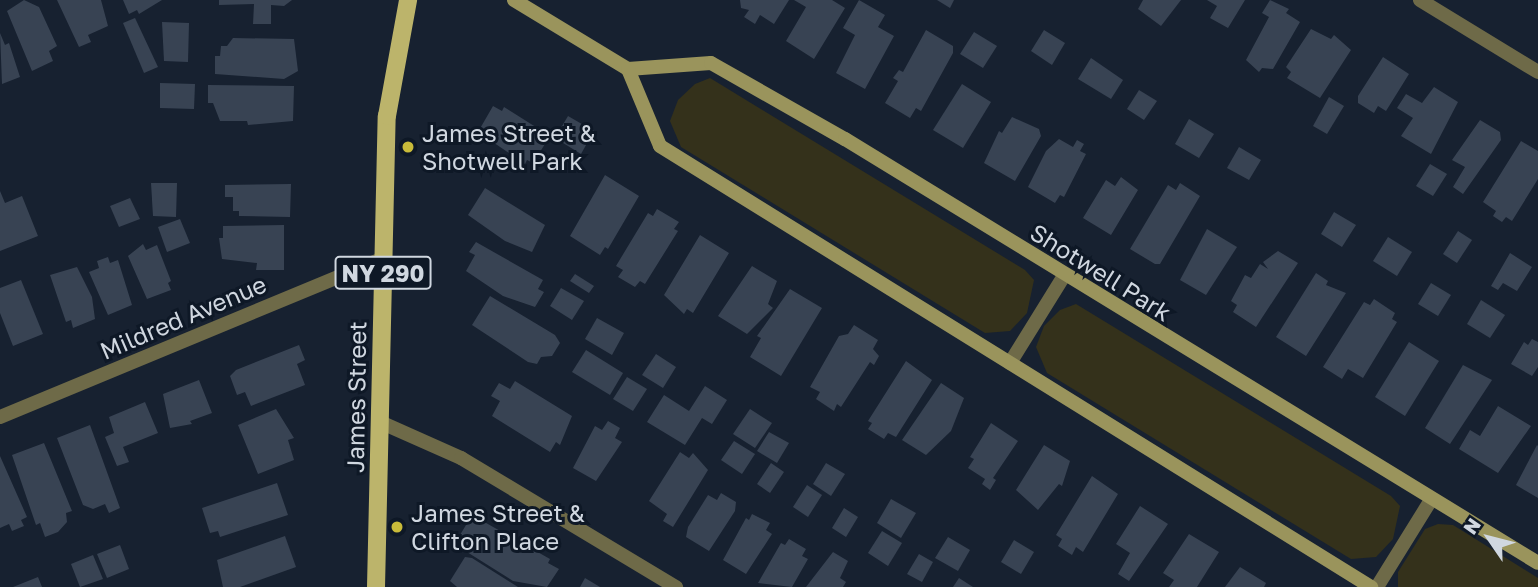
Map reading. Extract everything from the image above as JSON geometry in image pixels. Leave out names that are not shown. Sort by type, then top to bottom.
[{"type":"main road","name":"James Street","points":[[376,587],[387,116],[408,0]]},
{"type":"street","points":[[514,0],[628,69],[660,146],[1374,587],[1431,500]]},
{"type":"street","points":[[1420,0],[1538,72]]},
{"type":"street","name":"Shotwell Park","points":[[628,69],[711,63],[845,139],[1064,276],[1538,563]]},
{"type":"street","name":"Mildred Avenue","points":[[0,417],[383,258]]},
{"type":"street","points":[[1010,363],[1064,276]]},
{"type":"street","points":[[380,422],[461,458],[676,587]]},
{"type":"shaded area","points":[[710,78],[1025,270],[1034,280],[1027,313],[1010,331],[985,333],[681,147],[670,121],[678,100],[695,84]]},
{"type":"shaded area","points":[[1076,304],[1391,496],[1400,506],[1393,539],[1376,557],[1351,559],[1047,373],[1036,347],[1044,326],[1060,310]]},
{"type":"shaded area","points":[[1438,524],[1453,525],[1538,578],[1538,587],[1398,587],[1398,572],[1425,529]]},
{"type":"building","points":[[24,0],[39,7],[57,46],[49,51],[53,61],[32,71],[7,11]]},
{"type":"building","points":[[57,0],[101,0],[108,26],[88,35],[91,42],[79,47]]},
{"type":"building","points":[[123,0],[162,0],[139,14],[137,10],[129,14]]},
{"type":"building","points":[[219,0],[292,0],[284,6],[271,5],[271,24],[253,24],[254,4],[219,5]]},
{"type":"building","points":[[740,0],[789,0],[774,24],[760,15],[755,24],[744,17],[749,10],[741,8]]},
{"type":"building","points":[[794,0],[832,0],[845,8],[814,59],[786,41],[806,7]]},
{"type":"building","points":[[859,0],[885,15],[878,27],[894,36],[865,89],[836,73],[855,35],[843,28]]},
{"type":"building","points":[[937,0],[954,0],[950,8]]},
{"type":"building","points":[[1143,0],[1181,0],[1161,26],[1138,9]]},
{"type":"building","points":[[1207,0],[1245,0],[1228,28],[1210,18],[1217,6]]},
{"type":"building","points":[[1270,0],[1289,9],[1286,13],[1300,22],[1273,69],[1262,68],[1259,72],[1246,60],[1269,17],[1262,13]]},
{"type":"building","points":[[135,18],[158,67],[144,73],[123,23]]},
{"type":"building","points":[[162,22],[189,23],[188,62],[164,61]]},
{"type":"building","points":[[1311,29],[1331,39],[1334,35],[1351,50],[1320,98],[1287,78],[1291,72],[1286,67]]},
{"type":"building","points":[[926,30],[953,46],[953,53],[921,111],[916,108],[910,118],[885,103],[898,81],[893,78],[899,70],[903,72]]},
{"type":"building","points":[[1044,30],[1065,43],[1052,65],[1031,51]]},
{"type":"building","points":[[974,32],[997,46],[983,68],[960,54]]},
{"type":"building","points":[[0,33],[5,45],[9,43],[20,77],[2,84]]},
{"type":"building","points":[[233,38],[294,39],[298,71],[284,79],[215,74],[215,56],[220,56],[221,46],[227,46]]},
{"type":"building","points":[[1383,57],[1409,74],[1386,111],[1378,106],[1374,113],[1358,103],[1358,96]]},
{"type":"building","points":[[1091,58],[1123,80],[1111,99],[1078,79]]},
{"type":"building","points":[[160,83],[195,84],[194,109],[160,108]]},
{"type":"building","points":[[962,84],[991,102],[963,148],[933,130]]},
{"type":"building","points":[[208,85],[294,86],[293,121],[248,125],[247,121],[220,121],[213,103],[208,103]]},
{"type":"building","points":[[1434,87],[1458,102],[1431,154],[1401,136],[1413,118],[1397,108],[1406,94],[1422,103]]},
{"type":"building","points":[[1139,90],[1157,101],[1144,120],[1127,109]]},
{"type":"building","points":[[1329,97],[1344,106],[1327,134],[1313,126]]},
{"type":"building","points":[[493,106],[502,111],[504,107],[550,136],[533,163],[527,160],[525,164],[478,132]]},
{"type":"building","points":[[568,116],[594,131],[581,154],[555,138]]},
{"type":"building","points":[[1012,117],[1039,129],[1041,136],[1015,181],[984,163],[999,131],[1002,133]]},
{"type":"building","points":[[1189,119],[1214,134],[1199,158],[1175,144]]},
{"type":"building","points":[[1480,120],[1500,132],[1501,140],[1463,194],[1453,187],[1465,167],[1452,160]]},
{"type":"building","points":[[1059,139],[1073,147],[1077,140],[1084,144],[1080,151],[1086,154],[1064,197],[1060,195],[1055,203],[1028,187],[1046,151]]},
{"type":"building","points":[[1521,141],[1538,151],[1538,179],[1512,221],[1506,217],[1502,222],[1493,216],[1496,211],[1483,202]]},
{"type":"building","points":[[1239,147],[1261,160],[1249,180],[1227,168]]},
{"type":"building","points":[[1430,164],[1447,174],[1433,196],[1416,186]]},
{"type":"building","points":[[605,175],[639,196],[608,249],[605,247],[600,255],[570,236]]},
{"type":"building","points":[[1121,177],[1138,190],[1111,235],[1083,218],[1106,180],[1115,186]]},
{"type":"building","points":[[151,183],[177,183],[176,217],[153,216]]},
{"type":"building","points":[[1180,183],[1200,196],[1160,264],[1155,264],[1130,249],[1168,185],[1176,190]]},
{"type":"building","points":[[291,184],[290,217],[239,216],[239,211],[233,211],[233,197],[225,197],[225,185]]},
{"type":"building","points":[[485,188],[545,225],[532,252],[505,241],[468,215]]},
{"type":"building","points":[[0,191],[5,203],[22,196],[38,236],[0,251]]},
{"type":"building","points":[[130,198],[140,219],[119,227],[110,206]]},
{"type":"building","points":[[657,209],[679,222],[674,229],[678,231],[645,284],[640,281],[635,287],[618,277],[623,270],[616,266],[648,213],[653,216]]},
{"type":"building","points":[[1334,212],[1356,225],[1342,247],[1321,234]]},
{"type":"building","points":[[180,219],[190,243],[167,252],[158,227]]},
{"type":"building","points":[[284,225],[284,270],[256,270],[257,263],[222,259],[219,238],[223,238],[223,226]]},
{"type":"building","points":[[1207,229],[1237,247],[1206,295],[1180,280]]},
{"type":"building","points":[[1458,231],[1472,240],[1457,263],[1443,254]]},
{"type":"building","points":[[700,235],[729,253],[693,313],[687,309],[684,314],[664,295]]},
{"type":"building","points":[[1388,237],[1412,252],[1397,276],[1373,261]]},
{"type":"building","points":[[476,242],[543,280],[538,289],[544,292],[535,307],[503,296],[466,271],[475,255],[469,252]]},
{"type":"building","points":[[143,244],[146,250],[157,245],[171,281],[168,283],[171,290],[147,299],[128,256]]},
{"type":"building","points":[[1278,251],[1298,263],[1256,327],[1233,312],[1237,305],[1231,301],[1245,275],[1251,278],[1260,264],[1268,269],[1263,262]]},
{"type":"building","points":[[1510,253],[1532,267],[1517,291],[1503,283],[1498,290],[1491,286]]},
{"type":"building","points":[[108,257],[110,263],[118,260],[132,305],[108,315],[89,272],[99,268],[97,261]]},
{"type":"building","points":[[752,266],[777,281],[768,304],[773,308],[747,334],[718,316]]},
{"type":"building","points":[[77,267],[92,297],[95,319],[73,328],[71,320],[66,322],[50,275]]},
{"type":"building","points":[[1316,273],[1328,281],[1326,285],[1346,293],[1306,356],[1276,337]]},
{"type":"building","points":[[575,274],[594,286],[589,293],[570,281]]},
{"type":"building","points":[[21,280],[43,334],[13,346],[0,313],[0,288]]},
{"type":"building","points":[[1431,283],[1451,295],[1438,316],[1418,304]]},
{"type":"building","points":[[561,288],[584,301],[572,320],[550,306]]},
{"type":"building","points":[[790,289],[822,308],[781,376],[750,357],[761,338],[757,336]]},
{"type":"building","points":[[490,296],[555,335],[560,343],[552,356],[541,357],[537,364],[528,362],[472,325]]},
{"type":"building","points":[[1374,299],[1395,313],[1392,319],[1397,322],[1363,378],[1348,369],[1342,379],[1323,367],[1364,302],[1370,305]]},
{"type":"building","points":[[1481,300],[1505,315],[1490,338],[1467,324]]},
{"type":"building","points":[[597,318],[624,333],[612,355],[585,339]]},
{"type":"building","points":[[854,325],[878,340],[873,349],[879,356],[874,365],[870,362],[841,407],[837,404],[834,411],[816,399],[820,392],[810,387],[839,336],[848,334]]},
{"type":"building","points":[[1532,339],[1538,342],[1538,367],[1532,376],[1511,364],[1524,342],[1528,345]]},
{"type":"building","points":[[1409,342],[1439,361],[1405,416],[1375,397]]},
{"type":"building","points":[[299,345],[305,360],[297,364],[305,385],[251,406],[245,392],[237,395],[230,376],[236,370]]},
{"type":"building","points":[[586,350],[623,373],[610,395],[572,372]]},
{"type":"building","points":[[656,354],[676,367],[663,388],[642,375]]},
{"type":"building","points":[[906,361],[932,380],[896,437],[888,433],[884,439],[868,429],[872,423],[868,421]]},
{"type":"building","points":[[1463,365],[1492,380],[1450,444],[1425,428]]},
{"type":"building","points":[[627,377],[647,389],[633,411],[613,399]]},
{"type":"building","points":[[199,380],[212,413],[190,421],[192,424],[170,428],[163,394]]},
{"type":"building","points":[[515,381],[572,416],[560,445],[556,442],[550,452],[492,416],[500,401],[491,396],[499,383],[510,389]]},
{"type":"building","points":[[941,383],[964,398],[951,431],[926,455],[902,440]]},
{"type":"building","points":[[705,386],[727,400],[712,424],[702,418],[685,445],[647,422],[664,395],[689,411]]},
{"type":"building","points":[[145,402],[158,433],[123,447],[129,462],[117,466],[105,437],[114,433],[109,417]]},
{"type":"building","points":[[1498,406],[1531,426],[1498,473],[1459,449],[1470,430],[1480,436]]},
{"type":"building","points":[[276,409],[294,438],[288,440],[294,460],[258,474],[238,425]]},
{"type":"building","points":[[750,409],[772,423],[755,448],[733,434]]},
{"type":"building","points":[[608,421],[620,428],[615,438],[622,442],[596,481],[573,468],[595,426],[602,430]]},
{"type":"building","points":[[991,423],[1018,441],[993,478],[996,480],[990,490],[982,484],[985,479],[968,468],[974,459],[970,457]]},
{"type":"building","points":[[90,425],[120,508],[109,513],[105,504],[93,509],[83,505],[57,438]]},
{"type":"building","points":[[769,432],[789,443],[777,463],[757,451]]},
{"type":"building","points":[[734,441],[755,454],[742,474],[721,460]]},
{"type":"building","points":[[44,443],[72,511],[66,513],[67,522],[58,532],[45,537],[40,523],[36,525],[12,455]]},
{"type":"building","points":[[1044,445],[1070,461],[1062,486],[1059,484],[1038,510],[1016,490]]},
{"type":"building","points":[[1538,446],[1538,498],[1516,485]]},
{"type":"building","points":[[680,452],[689,458],[693,453],[708,470],[673,527],[663,521],[667,514],[649,501]]},
{"type":"building","points":[[0,456],[27,517],[21,520],[24,526],[12,531],[9,524],[0,528]]},
{"type":"building","points":[[771,463],[784,472],[770,493],[757,484]]},
{"type":"building","points":[[826,463],[845,474],[831,496],[813,484]]},
{"type":"building","points":[[1092,476],[1118,494],[1083,552],[1076,547],[1072,555],[1058,546],[1062,539],[1056,535]]},
{"type":"building","points":[[277,483],[288,515],[220,537],[218,531],[210,533],[202,508]]},
{"type":"building","points":[[807,485],[822,495],[808,517],[793,507]]},
{"type":"building","points":[[721,493],[736,502],[735,511],[709,551],[686,537],[688,527],[708,495],[717,500]]},
{"type":"building","points":[[891,499],[916,513],[901,538],[877,523]]},
{"type":"building","points":[[1140,506],[1168,524],[1129,581],[1118,574],[1130,553],[1116,544]]},
{"type":"building","points":[[844,508],[858,517],[846,537],[832,528]]},
{"type":"building","points":[[752,514],[770,523],[766,530],[772,534],[746,574],[723,560],[746,518],[749,520]]},
{"type":"building","points":[[472,515],[550,559],[548,563],[559,569],[547,587],[513,581],[459,547],[462,543],[457,540]]},
{"type":"building","points":[[882,531],[902,543],[888,566],[868,553]]},
{"type":"building","points":[[1189,534],[1219,552],[1197,587],[1169,587],[1174,580],[1163,573]]},
{"type":"building","points":[[285,536],[296,567],[240,587],[223,587],[217,560]]},
{"type":"building","points":[[948,537],[970,550],[958,571],[935,558]]},
{"type":"building","points":[[789,539],[806,549],[802,556],[808,559],[792,587],[758,583],[781,543],[785,545]]},
{"type":"building","points":[[1014,540],[1034,552],[1021,574],[1001,562]]},
{"type":"building","points":[[120,545],[129,569],[107,578],[97,554]]},
{"type":"building","points":[[833,552],[848,561],[840,578],[846,582],[843,587],[806,587]]},
{"type":"building","points":[[919,554],[933,562],[922,582],[907,574]]},
{"type":"building","points":[[93,555],[103,579],[80,587],[71,564]]},
{"type":"building","points":[[465,557],[472,558],[518,587],[457,587],[450,581]]},
{"type":"building","points":[[1240,567],[1266,583],[1264,587],[1225,587]]},
{"type":"building","points":[[38,577],[42,587],[13,587]]},
{"type":"building","points":[[585,578],[600,587],[580,587]]},
{"type":"building","points":[[959,578],[973,587],[953,587]]},
{"type":"place","name":"James Street & Shotwell Park","points":[[408,147]]},
{"type":"place","name":"James Street & Clifton Place","points":[[397,527]]}]
